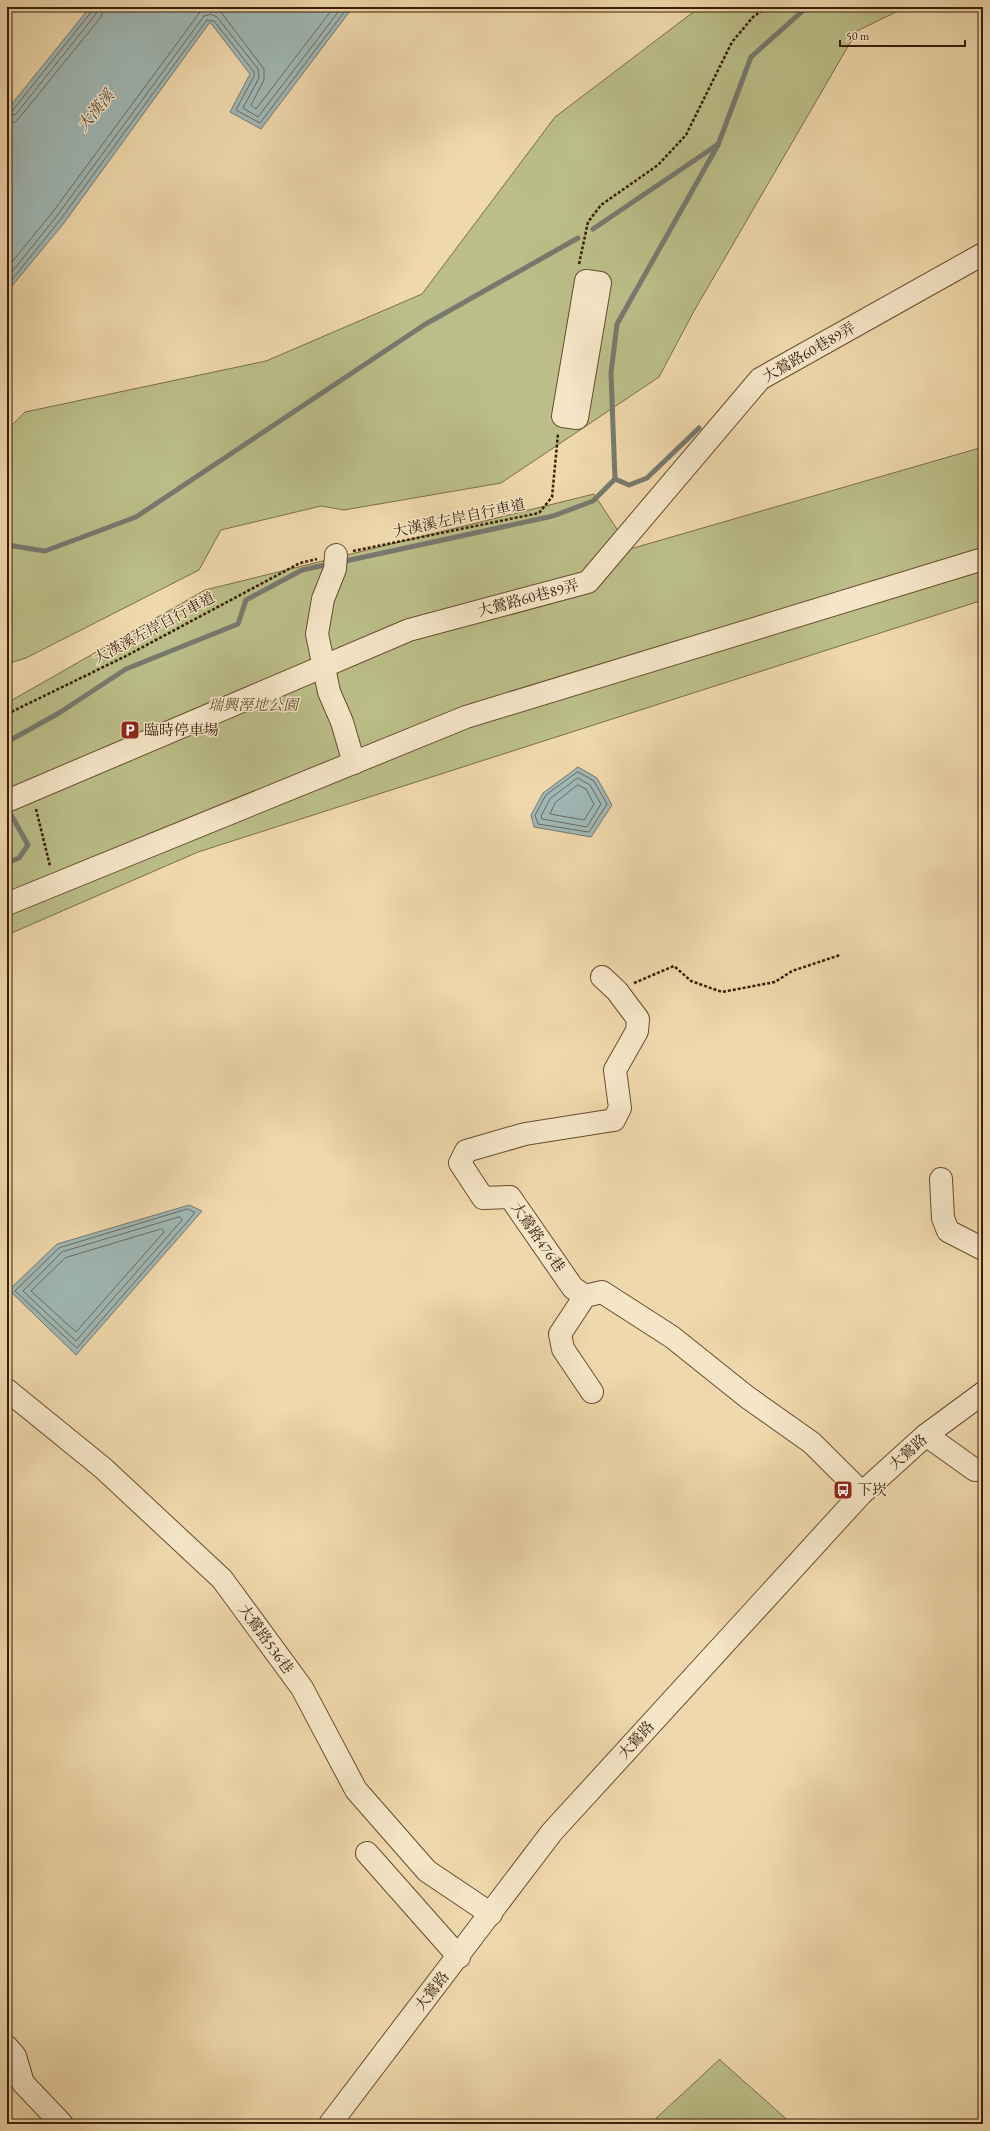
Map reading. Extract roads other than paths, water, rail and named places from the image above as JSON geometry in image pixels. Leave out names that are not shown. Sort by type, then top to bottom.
[{"type":"street","name":"大鶯路60巷89弄","points":[[7,801],[409,630],[588,582],[760,379],[983,254]]},
{"type":"street","points":[[582,276],[600,283],[577,418],[563,416],[582,276]]},
{"type":"street","points":[[336,555],[335,569],[323,599],[317,634],[329,692],[342,722],[354,763]]},
{"type":"street","points":[[7,904],[466,717],[983,559]]},
{"type":"street","name":"大鶯路476巷","points":[[585,1296],[573,1288],[510,1197],[482,1198],[460,1163],[466,1151],[525,1134],[614,1120],[620,1108],[615,1070],[637,1031],[638,1020],[609,984]]},
{"type":"street","points":[[941,1179],[943,1218],[948,1231],[983,1249]]},
{"type":"street","points":[[592,1392],[563,1349],[560,1334],[585,1296],[602,1292],[672,1337],[747,1397],[812,1443],[862,1493]]},
{"type":"street","name":"大鶯路536巷","points":[[7,1390],[103,1468],[222,1579],[302,1688],[356,1790],[427,1871],[491,1914]]},
{"type":"street","name":"大鶯路","points":[[330,2124],[552,1832],[862,1493],[926,1435],[983,1393]]},
{"type":"street","points":[[926,1435],[975,1470],[983,1470]]},
{"type":"street","points":[[367,1853],[459,1956]]},
{"type":"street","points":[[7,2047],[15,2056],[23,2083],[62,2124]]},
{"type":"water","name":"大漢溪","points":[[90,7],[353,7],[261,129],[230,112],[250,74],[210,22],[64,223],[7,292],[7,110]]},
{"type":"water","points":[[578,767],[597,778],[612,805],[591,837],[534,827],[531,815],[543,793]]},
{"type":"water","points":[[189,1205],[202,1211],[76,1355],[9,1290],[57,1244]]},
{"type":"waterway","points":[[341,562],[553,516],[593,501],[615,479],[611,373],[617,324],[718,145],[751,57],[807,7]]},
{"type":"waterway","points":[[593,229],[717,145]]},
{"type":"waterway","points":[[7,545],[45,551],[136,517],[424,325],[578,238]]},
{"type":"waterway","points":[[615,479],[629,485],[647,478],[699,428]]},
{"type":"waterway","points":[[7,742],[59,713],[126,669],[238,624],[246,600],[302,570],[330,564]]},
{"type":"waterway","points":[[7,863],[19,858],[28,845],[9,811]]},
{"type":"place","name":"臨時停車場","points":[[130,730]]},
{"type":"place","name":"下崁","points":[[843,1490]]},
{"type":"park label","name":"瑞興溼地公園","points":[[253,705]]}]
